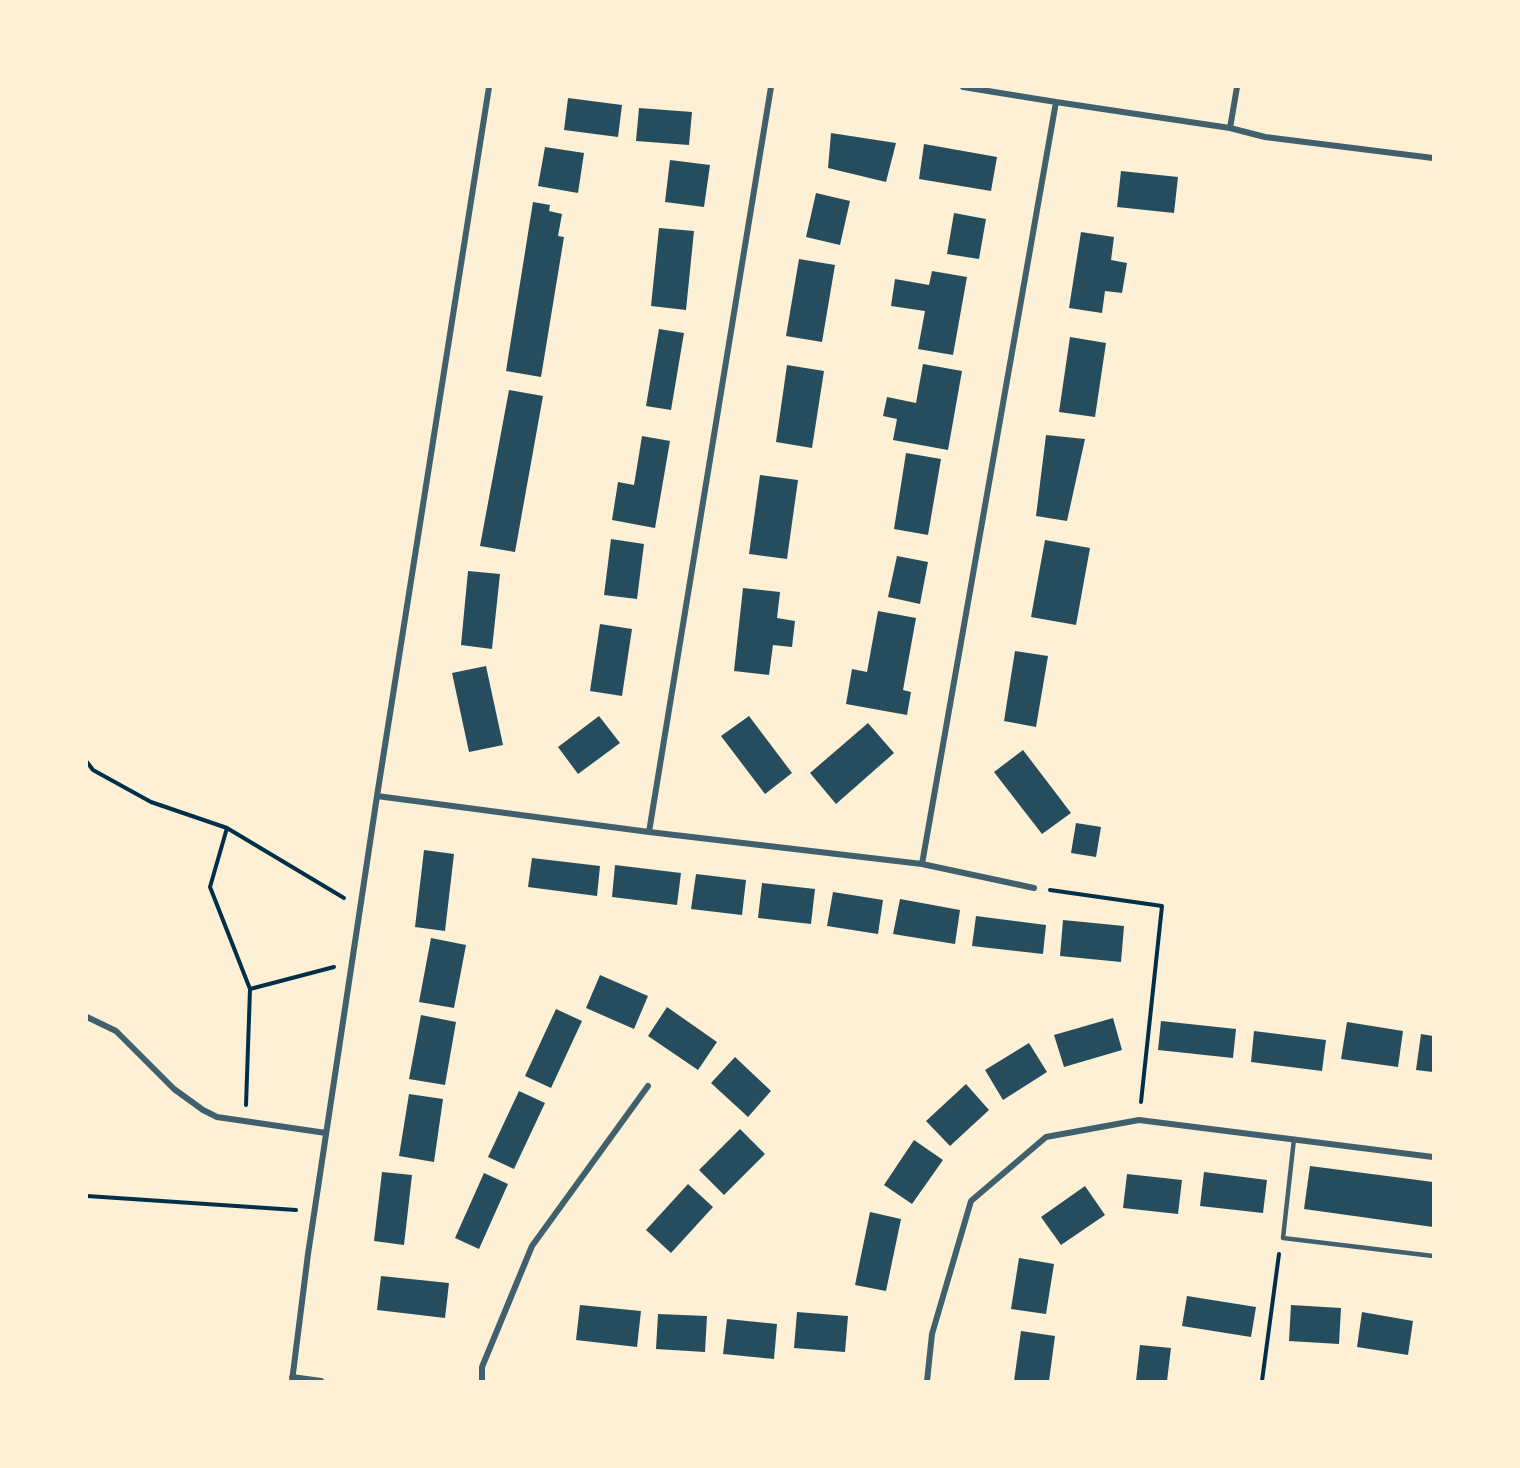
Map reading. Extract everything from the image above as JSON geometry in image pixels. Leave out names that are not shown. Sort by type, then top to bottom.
[{"type":"street","points":[[321,1381],[292,1379],[314,1211],[376,796],[489,87]]},
{"type":"street","points":[[649,832],[771,87]]},
{"type":"street","points":[[963,87],[1230,128],[1265,137],[1433,158]]},
{"type":"street","points":[[1230,128],[1237,87]]},
{"type":"street","points":[[922,864],[1056,102]]},
{"type":"street","points":[[376,796],[649,832],[922,864],[1034,888]]},
{"type":"street","points":[[87,1017],[116,1030],[174,1089],[217,1117],[326,1133]]},
{"type":"street","points":[[482,1381],[482,1367],[532,1246],[648,1086]]},
{"type":"street","points":[[927,1381],[932,1334],[971,1201],[1046,1137],[1139,1120],[1433,1157]]},
{"type":"lane","points":[[1294,1139],[1283,1238],[1433,1256]]},
{"type":"path","points":[[87,762],[93,770],[151,802],[226,828],[360,907]]},
{"type":"path","points":[[226,828],[210,887],[250,989],[245,1121]]},
{"type":"path","points":[[1034,888],[1162,906],[1139,1120]]},
{"type":"path","points":[[250,989],[352,962]]},
{"type":"path","points":[[87,1196],[314,1211]]},
{"type":"path","points":[[1262,1381],[1279,1254]]},
{"type":"building","points":[[568,98],[622,105],[618,137],[564,130]]},
{"type":"building","points":[[639,108],[692,112],[689,145],[636,141]]},
{"type":"building","points":[[831,133],[896,143],[886,182],[828,168]]},
{"type":"building","points":[[924,144],[997,157],[991,191],[919,179]]},
{"type":"building","points":[[545,147],[584,153],[578,193],[538,186]]},
{"type":"building","points":[[670,160],[710,165],[704,207],[665,202]]},
{"type":"building","points":[[1121,171],[1178,177],[1174,213],[1117,207]]},
{"type":"building","points":[[816,193],[850,201],[840,245],[806,237]]},
{"type":"building","points":[[533,202],[550,205],[549,211],[562,214],[558,236],[564,237],[541,377],[506,371]]},
{"type":"building","points":[[954,213],[986,219],[979,259],[947,254]]},
{"type":"building","points":[[659,228],[694,231],[686,310],[651,306]]},
{"type":"building","points":[[1081,232],[1114,237],[1111,260],[1127,263],[1122,293],[1105,291],[1102,313],[1069,308]]},
{"type":"building","points":[[799,259],[835,265],[822,342],[786,336]]},
{"type":"building","points":[[932,271],[967,277],[953,355],[918,349],[925,311],[891,306],[895,279],[929,285]]},
{"type":"building","points":[[659,329],[684,333],[671,410],[646,406]]},
{"type":"building","points":[[1070,337],[1106,343],[1095,417],[1059,412]]},
{"type":"building","points":[[923,364],[962,371],[948,450],[893,440],[897,419],[883,416],[887,397],[916,403]]},
{"type":"building","points":[[787,365],[824,371],[812,448],[776,442]]},
{"type":"building","points":[[509,390],[543,396],[515,552],[480,546]]},
{"type":"building","points":[[1046,435],[1085,439],[1067,521],[1036,516]]},
{"type":"building","points":[[642,436],[670,441],[655,528],[612,520],[618,482],[634,485]]},
{"type":"building","points":[[906,453],[941,459],[928,535],[894,529]]},
{"type":"building","points":[[760,475],[798,480],[787,559],[749,554]]},
{"type":"building","points":[[611,539],[644,544],[637,599],[604,595]]},
{"type":"building","points":[[1045,540],[1090,548],[1076,625],[1031,617]]},
{"type":"building","points":[[897,556],[928,562],[920,604],[888,597]]},
{"type":"building","points":[[468,571],[500,574],[492,649],[461,645]]},
{"type":"building","points":[[743,588],[780,592],[777,618],[795,621],[792,647],[773,645],[769,675],[734,671]]},
{"type":"building","points":[[878,611],[916,618],[903,690],[911,692],[907,715],[846,704],[852,669],[867,672]]},
{"type":"building","points":[[600,624],[632,629],[622,696],[590,691]]},
{"type":"building","points":[[1015,651],[1048,656],[1036,727],[1004,721]]},
{"type":"building","points":[[486,666],[503,745],[469,752],[452,673]]},
{"type":"building","points":[[599,716],[620,743],[578,774],[558,747]]},
{"type":"building","points":[[749,716],[792,773],[765,794],[721,736]]},
{"type":"building","points":[[868,723],[894,753],[836,804],[810,773]]},
{"type":"building","points":[[1023,750],[1071,813],[1042,834],[994,772]]},
{"type":"building","points":[[1076,823],[1101,827],[1096,857],[1071,853]]},
{"type":"building","points":[[424,850],[454,854],[445,931],[415,927]]},
{"type":"building","points":[[532,858],[600,866],[597,896],[528,887]]},
{"type":"building","points":[[615,865],[681,873],[677,905],[612,897]]},
{"type":"building","points":[[696,874],[746,880],[742,915],[691,909]]},
{"type":"building","points":[[762,883],[815,889],[811,924],[758,918]]},
{"type":"building","points":[[833,892],[883,900],[878,934],[827,926]]},
{"type":"building","points":[[900,899],[960,910],[955,944],[893,934]]},
{"type":"building","points":[[976,916],[1046,925],[1043,954],[972,946]]},
{"type":"building","points":[[1063,920],[1124,926],[1121,962],[1060,956]]},
{"type":"building","points":[[431,938],[466,945],[454,1008],[419,1002]]},
{"type":"building","points":[[600,975],[648,996],[634,1029],[586,1008]]},
{"type":"building","points":[[667,1007],[717,1042],[698,1070],[648,1036]]},
{"type":"building","points":[[556,1009],[582,1021],[551,1088],[525,1076]]},
{"type":"building","points":[[421,1015],[456,1022],[445,1085],[409,1079]]},
{"type":"building","points":[[1113,1018],[1122,1050],[1064,1067],[1054,1035]]},
{"type":"building","points":[[1161,1021],[1236,1029],[1233,1058],[1158,1050]]},
{"type":"building","points":[[1347,1022],[1403,1031],[1398,1067],[1341,1059]]},
{"type":"building","points":[[1254,1031],[1326,1040],[1322,1071],[1251,1062]]},
{"type":"building","points":[[1421,1034],[1433,1036],[1433,1072],[1416,1070]]},
{"type":"building","points":[[1029,1043],[1047,1072],[1003,1100],[985,1070]]},
{"type":"building","points":[[735,1057],[771,1091],[748,1117],[711,1083]]},
{"type":"building","points":[[966,1084],[989,1110],[950,1146],[926,1121]]},
{"type":"building","points":[[519,1091],[545,1103],[514,1169],[488,1157]]},
{"type":"building","points":[[409,1094],[443,1099],[434,1162],[399,1156]]},
{"type":"building","points":[[740,1129],[765,1154],[724,1195],[699,1170]]},
{"type":"building","points":[[914,1140],[943,1160],[912,1204],[884,1185]]},
{"type":"building","points":[[1310,1166],[1433,1182],[1433,1227],[1304,1209]]},
{"type":"building","points":[[382,1172],[412,1175],[404,1245],[374,1241]]},
{"type":"building","points":[[1204,1172],[1267,1180],[1263,1213],[1200,1206]]},
{"type":"building","points":[[484,1173],[508,1184],[479,1249],[455,1238]]},
{"type":"building","points":[[1127,1174],[1182,1180],[1178,1214],[1123,1208]]},
{"type":"building","points":[[688,1184],[713,1207],[671,1253],[646,1230]]},
{"type":"building","points":[[1085,1186],[1105,1215],[1061,1245],[1041,1217]]},
{"type":"building","points":[[870,1212],[901,1219],[886,1291],[855,1285]]},
{"type":"building","points":[[1019,1258],[1054,1264],[1046,1314],[1011,1309]]},
{"type":"building","points":[[381,1276],[449,1283],[445,1318],[377,1310]]},
{"type":"building","points":[[1187,1296],[1256,1307],[1251,1337],[1182,1326]]},
{"type":"building","points":[[580,1305],[641,1311],[637,1347],[576,1340]]},
{"type":"building","points":[[1291,1305],[1341,1308],[1339,1344],[1289,1341]]},
{"type":"building","points":[[797,1312],[848,1316],[845,1352],[794,1348]]},
{"type":"building","points":[[1362,1312],[1413,1321],[1408,1355],[1357,1347]]},
{"type":"building","points":[[658,1314],[707,1316],[705,1352],[656,1349]]},
{"type":"building","points":[[727,1319],[777,1324],[774,1359],[723,1354]]},
{"type":"building","points":[[1021,1331],[1055,1336],[1049,1381],[1014,1381]]},
{"type":"building","points":[[1140,1345],[1171,1348],[1167,1381],[1136,1381]]}]
